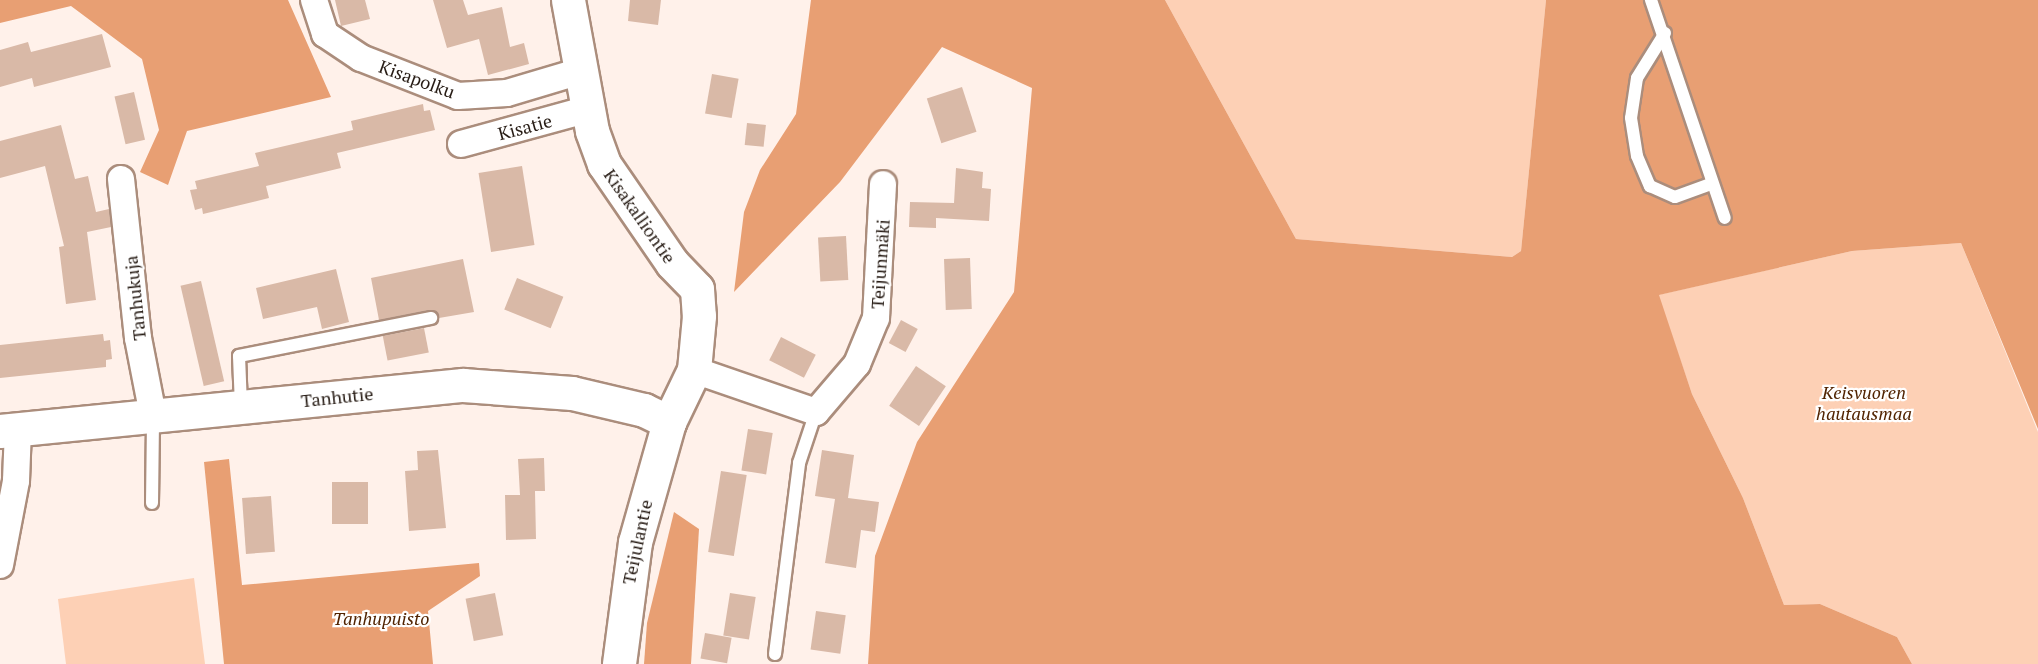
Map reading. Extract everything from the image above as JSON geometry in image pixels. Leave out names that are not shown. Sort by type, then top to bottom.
[{"type":"street","name":"Kisapolku","points":[[314,0],[325,34],[361,58],[458,96],[507,93],[584,70]]},
{"type":"street","name":"Kisakalliontie","points":[[568,0],[584,70],[589,109],[603,164],[672,263],[697,290],[700,337],[694,370],[669,422]]},
{"type":"street","name":"Kisatie","points":[[461,144],[589,109]]},
{"type":"street","name":"Tanhukuja","points":[[121,180],[138,338],[153,415]]},
{"type":"street","name":"Teijunmäki","points":[[816,412],[857,364],[876,318],[883,184]]},
{"type":"street","points":[[694,370],[816,412]]},
{"type":"street","name":"Tanhutie","points":[[9,429],[463,385],[530,386],[644,410],[669,422]]},
{"type":"street","name":"Teijulantie","points":[[619,664],[635,542],[669,422]]},
{"type":"street","points":[[0,565],[16,481],[9,429]]},
{"type":"lane","points":[[1651,0],[1665,33],[1711,184],[1725,218]]},
{"type":"lane","points":[[1665,33],[1638,78],[1631,118],[1637,156],[1650,186],[1675,197],[1711,184]]},
{"type":"lane","points":[[241,407],[238,356],[431,318]]},
{"type":"lane","points":[[776,654],[798,463],[816,412]]},
{"type":"lane","points":[[152,503],[153,415]]},
{"type":"green space","points":[[0,0],[288,0],[331,97],[187,131],[168,185],[140,172],[159,130],[142,59],[71,6],[0,23]]},
{"type":"green space","points":[[811,0],[1165,0],[1296,239],[1512,257],[1521,251],[1546,0],[2038,0],[2038,429],[1961,243],[1852,251],[1659,295],[1692,394],[1743,498],[1784,605],[1820,604],[1897,637],[1912,664],[868,664],[875,556],[917,442],[1014,292],[1032,88],[942,47],[840,182],[734,292],[744,212],[760,170],[796,114]]},
{"type":"green space","points":[[1165,0],[1546,0],[1521,251],[1512,257],[1296,239]]},
{"type":"green space","name":"Keisvuoren hautausmaa","points":[[1961,243],[2038,432],[2038,664],[1912,664],[1897,637],[1820,604],[1784,605],[1743,498],[1692,394],[1658,295],[1852,251]]},
{"type":"green space","name":"Tanhupuisto","points":[[229,459],[242,585],[479,563],[480,576],[428,611],[433,664],[224,664],[204,462]]},
{"type":"green space","points":[[674,512],[699,529],[691,664],[644,664],[647,623]]},
{"type":"green space","points":[[194,578],[205,664],[66,664],[58,599]]},
{"type":"building","points":[[335,0],[365,0],[370,19],[341,26]]},
{"type":"building","points":[[433,0],[463,0],[468,15],[502,7],[510,47],[524,43],[529,64],[488,75],[479,39],[447,48]]},
{"type":"building","points":[[630,0],[661,0],[658,25],[628,21]]},
{"type":"building","points":[[102,34],[111,67],[34,87],[32,78],[0,87],[0,50],[28,42],[31,52]]},
{"type":"building","points":[[712,74],[739,79],[732,118],[705,113]]},
{"type":"building","points":[[962,87],[977,132],[941,143],[927,98]]},
{"type":"building","points":[[134,92],[145,140],[126,144],[115,96]]},
{"type":"building","points":[[423,104],[424,111],[430,110],[435,130],[337,153],[341,168],[266,186],[269,198],[203,214],[202,208],[195,210],[190,190],[197,189],[195,181],[259,166],[255,153],[353,130],[351,121]]},
{"type":"building","points":[[747,123],[766,125],[764,147],[745,145]]},
{"type":"building","points":[[61,125],[75,179],[88,176],[96,212],[109,209],[111,227],[87,232],[96,300],[66,304],[59,247],[64,246],[45,166],[0,178],[0,141]]},
{"type":"building","points":[[522,166],[535,245],[491,252],[479,173]]},
{"type":"building","points":[[956,168],[983,172],[982,188],[991,189],[989,221],[936,218],[936,228],[909,227],[910,202],[954,203]]},
{"type":"building","points":[[846,236],[848,280],[820,281],[818,237]]},
{"type":"building","points":[[970,258],[972,309],[946,310],[944,259]]},
{"type":"building","points":[[463,259],[474,312],[439,318],[429,310],[379,320],[371,278]]},
{"type":"building","points":[[336,269],[349,322],[322,329],[317,307],[263,319],[256,288]]},
{"type":"building","points":[[517,278],[563,297],[551,328],[504,310]]},
{"type":"building","points":[[201,281],[224,381],[204,386],[181,286]]},
{"type":"building","points":[[901,320],[918,329],[906,352],[889,343]]},
{"type":"building","points":[[424,328],[429,353],[388,361],[383,336]]},
{"type":"building","points":[[103,334],[104,341],[110,340],[112,359],[106,360],[106,367],[0,378],[0,345]]},
{"type":"building","points":[[781,337],[816,355],[804,378],[769,360]]},
{"type":"building","points":[[916,366],[946,386],[919,426],[889,406]]},
{"type":"building","points":[[748,429],[773,433],[766,474],[741,470]]},
{"type":"building","points":[[438,450],[446,528],[409,531],[405,471],[418,470],[417,451]]},
{"type":"building","points":[[822,450],[854,455],[848,498],[879,502],[875,532],[861,530],[856,568],[825,563],[835,499],[815,496]]},
{"type":"building","points":[[544,458],[545,491],[535,491],[536,539],[506,540],[505,495],[520,495],[518,459]]},
{"type":"building","points":[[721,471],[747,475],[734,556],[708,552]]},
{"type":"building","points":[[332,482],[368,482],[368,524],[332,524]]},
{"type":"building","points":[[271,496],[275,552],[246,554],[242,498]]},
{"type":"building","points":[[495,593],[503,635],[474,641],[466,599]]},
{"type":"building","points":[[730,593],[756,597],[749,640],[723,635]]},
{"type":"building","points":[[816,611],[846,615],[840,654],[811,650]]},
{"type":"building","points":[[705,633],[732,638],[727,663],[700,659]]}]
